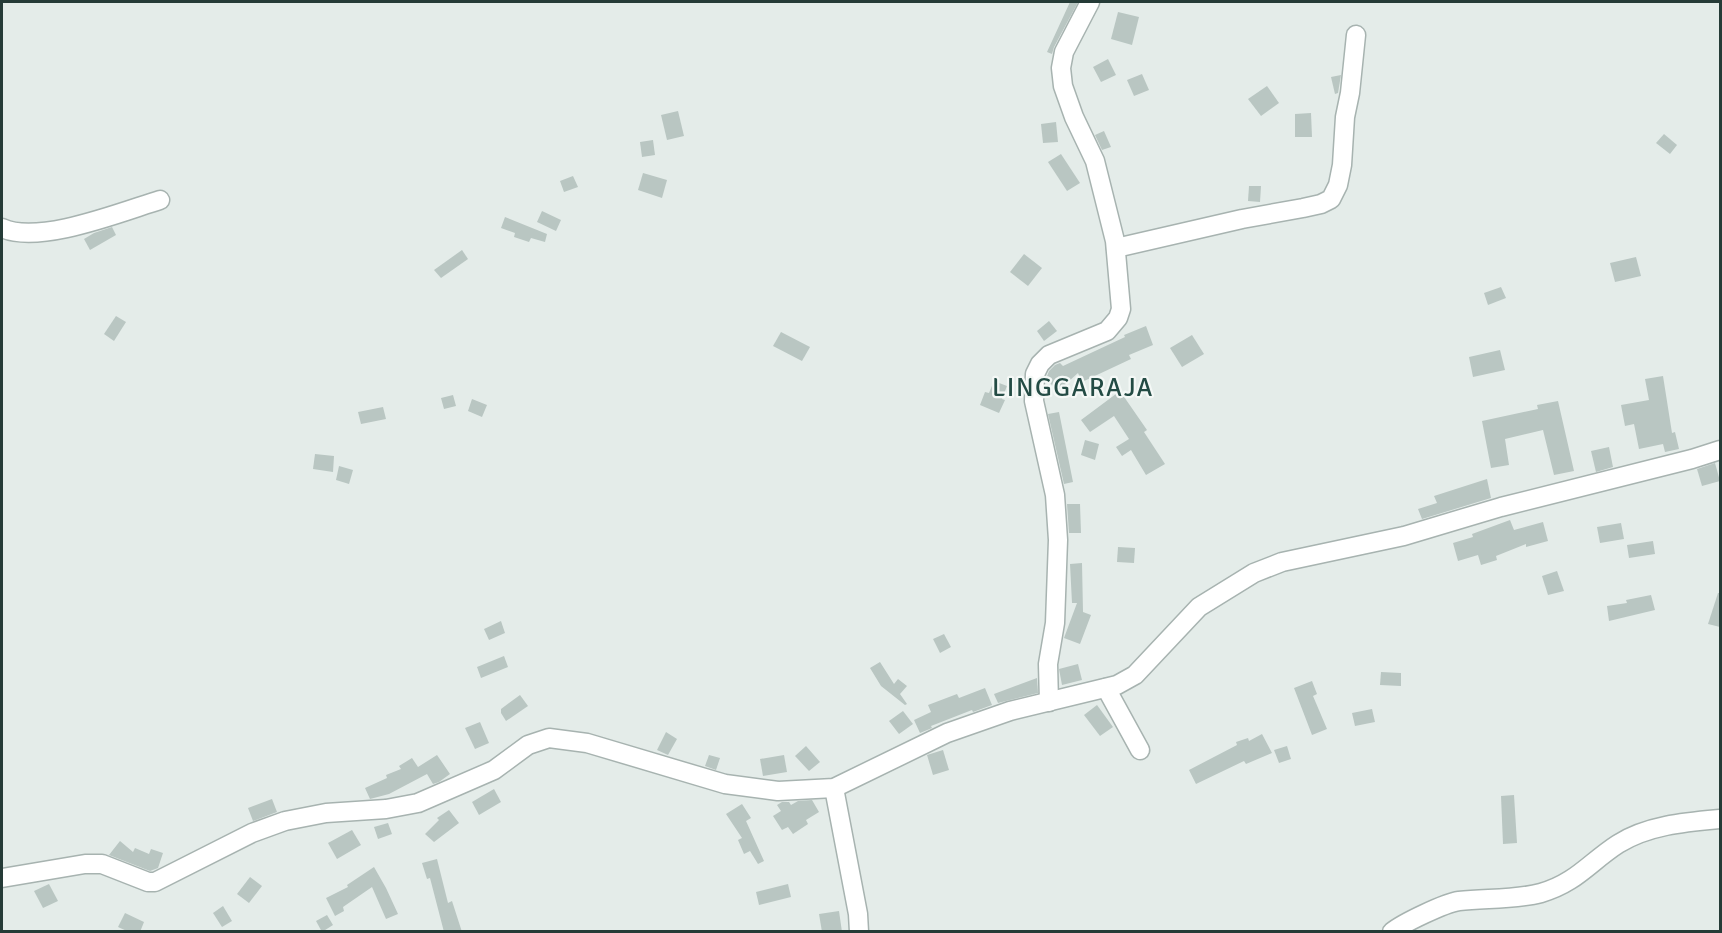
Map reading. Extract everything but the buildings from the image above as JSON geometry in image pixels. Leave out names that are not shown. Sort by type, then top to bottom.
[{"type":"street","points":[[1048,702],[1048,663],[1055,623],[1058,540],[1055,495],[1034,401],[1033,382],[1036,370],[1049,356],[1107,331],[1118,318],[1120,295],[1116,248],[1095,161],[1074,117],[1063,86],[1061,68],[1068,42],[1090,2]]},
{"type":"street","points":[[1116,248],[1242,219],[1321,204],[1330,199],[1338,185],[1342,165],[1345,117],[1356,35]]},
{"type":"street","points":[[2,228],[19,233],[35,233],[77,225],[160,200]]},
{"type":"street","points":[[2,878],[84,864],[102,864],[148,882],[155,882],[252,833],[285,821],[326,813],[386,809],[418,803],[494,770],[528,745],[549,738],[587,743],[725,784],[778,791],[834,788],[941,736],[1010,711],[1117,685],[1135,675],[1199,607],[1235,583],[1263,569],[1282,562],[1404,536],[1481,513],[1720,450]]},
{"type":"street","points":[[1106,688],[1140,750]]},
{"type":"street","points":[[834,788],[858,914],[859,932]]},
{"type":"street","points":[[1392,932],[1455,902],[1530,896],[1554,889],[1583,873],[1611,849],[1632,836],[1680,823],[1720,819]]},
{"type":"district","name":"LINGGARAJA","points":[[1073,387]]}]
